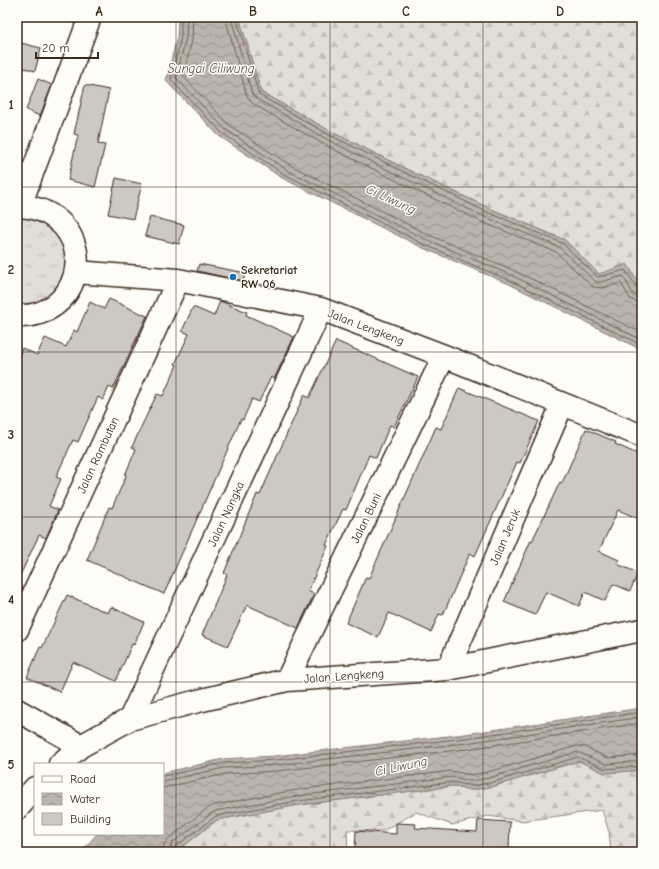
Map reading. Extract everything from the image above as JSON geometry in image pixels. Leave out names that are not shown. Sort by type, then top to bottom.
[{"type":"street","points":[[17,316],[38,314],[56,305],[69,290],[76,272],[77,252],[70,234],[57,219],[40,209],[21,201],[90,17]]},
{"type":"street","name":"Jalan Lengkeng","points":[[76,272],[178,280],[321,309],[444,356],[562,405],[642,436]]},
{"type":"street","name":"Jalan Rambutan","points":[[17,630],[178,280]]},
{"type":"street","name":"Jalan Nangka","points":[[130,719],[321,309]]},
{"type":"street","name":"Jalan Buni","points":[[287,680],[444,356]]},
{"type":"street","name":"Jalan Jeruk","points":[[448,669],[562,405]]},
{"type":"street","name":"Jalan Lengkeng","points":[[61,763],[81,746],[130,719],[198,700],[287,680],[448,669],[642,630]]},
{"type":"street","points":[[17,710],[81,746]]},
{"type":"street","points":[[17,809],[34,789]]},
{"type":"green space","points":[[239,17],[642,17],[642,296],[638,282],[599,274],[565,240],[489,208],[408,170],[332,132],[261,92]]},
{"type":"green space","points":[[17,207],[70,234],[69,290],[17,316]]},
{"type":"green space","points":[[579,761],[605,773],[642,770],[642,852],[611,852],[609,832],[602,810],[522,821],[488,816],[452,825],[416,812],[383,831],[347,830],[348,852],[176,852],[217,820],[299,805],[453,786],[471,790],[491,787]]},
{"type":"water","name":"Sungai Ciliwung","points":[[178,17],[239,17],[261,92],[332,132],[408,170],[489,208],[565,240],[599,274],[627,264],[638,282],[642,296],[642,350],[507,283],[423,248],[282,178],[219,136],[166,81],[177,37]]},
{"type":"water","name":"Ci Liwung","points":[[642,708],[642,770],[605,773],[579,761],[491,787],[471,790],[453,786],[299,805],[217,820],[176,852],[81,852],[96,835],[164,835],[164,773],[223,759],[275,756],[465,734]]},
{"type":"building","points":[[17,42],[41,48],[35,71],[17,66]]},
{"type":"building","points":[[38,79],[52,85],[40,116],[26,110]]},
{"type":"building","points":[[85,85],[109,90],[98,144],[105,145],[95,187],[68,180],[78,135],[74,134]]},
{"type":"building","points":[[116,178],[142,184],[133,219],[108,214]]},
{"type":"building","points":[[150,217],[184,225],[179,244],[145,236]]},
{"type":"building","points":[[199,264],[246,273],[243,281],[197,271]]},
{"type":"building","points":[[109,299],[147,316],[113,389],[109,387],[103,400],[98,397],[78,442],[73,440],[56,477],[61,479],[49,506],[58,510],[46,538],[39,535],[17,582],[17,360],[22,348],[37,355],[45,338],[66,347],[74,330],[77,332],[90,302],[104,309]]},
{"type":"building","points":[[220,301],[247,312],[246,315],[294,337],[274,379],[271,377],[259,402],[252,399],[243,420],[241,419],[164,594],[87,560],[109,507],[112,508],[126,476],[125,475],[136,449],[132,447],[143,423],[157,394],[163,396],[177,365],[175,364],[189,334],[182,331],[193,307],[214,316]]},
{"type":"building","points":[[336,341],[418,377],[394,427],[390,425],[376,458],[369,455],[346,510],[343,509],[326,545],[328,546],[308,591],[314,594],[298,628],[247,605],[228,646],[202,635],[227,575],[224,573],[257,494],[260,495],[304,395],[309,398]]},
{"type":"building","points":[[459,388],[539,421],[520,463],[517,462],[475,556],[470,553],[443,615],[439,614],[431,632],[389,613],[378,637],[346,623],[366,577],[369,578],[436,427],[441,429]]},
{"type":"building","points":[[586,429],[616,442],[615,444],[642,456],[642,520],[618,510],[599,551],[619,560],[617,564],[638,573],[630,591],[613,584],[605,601],[585,592],[579,606],[546,592],[535,615],[504,602],[531,540],[532,541],[560,482],[562,483]]},
{"type":"building","points":[[67,595],[108,613],[111,607],[144,622],[134,645],[132,644],[116,681],[73,662],[60,692],[27,677],[40,647],[42,648]]},
{"type":"building","points":[[478,820],[510,822],[509,849],[503,848],[503,852],[375,852],[375,850],[355,849],[356,831],[396,834],[396,823],[416,824],[415,828],[477,832]]},
{"type":"place","name":"Sekretariat RW 06","points":[[233,277]]}]
